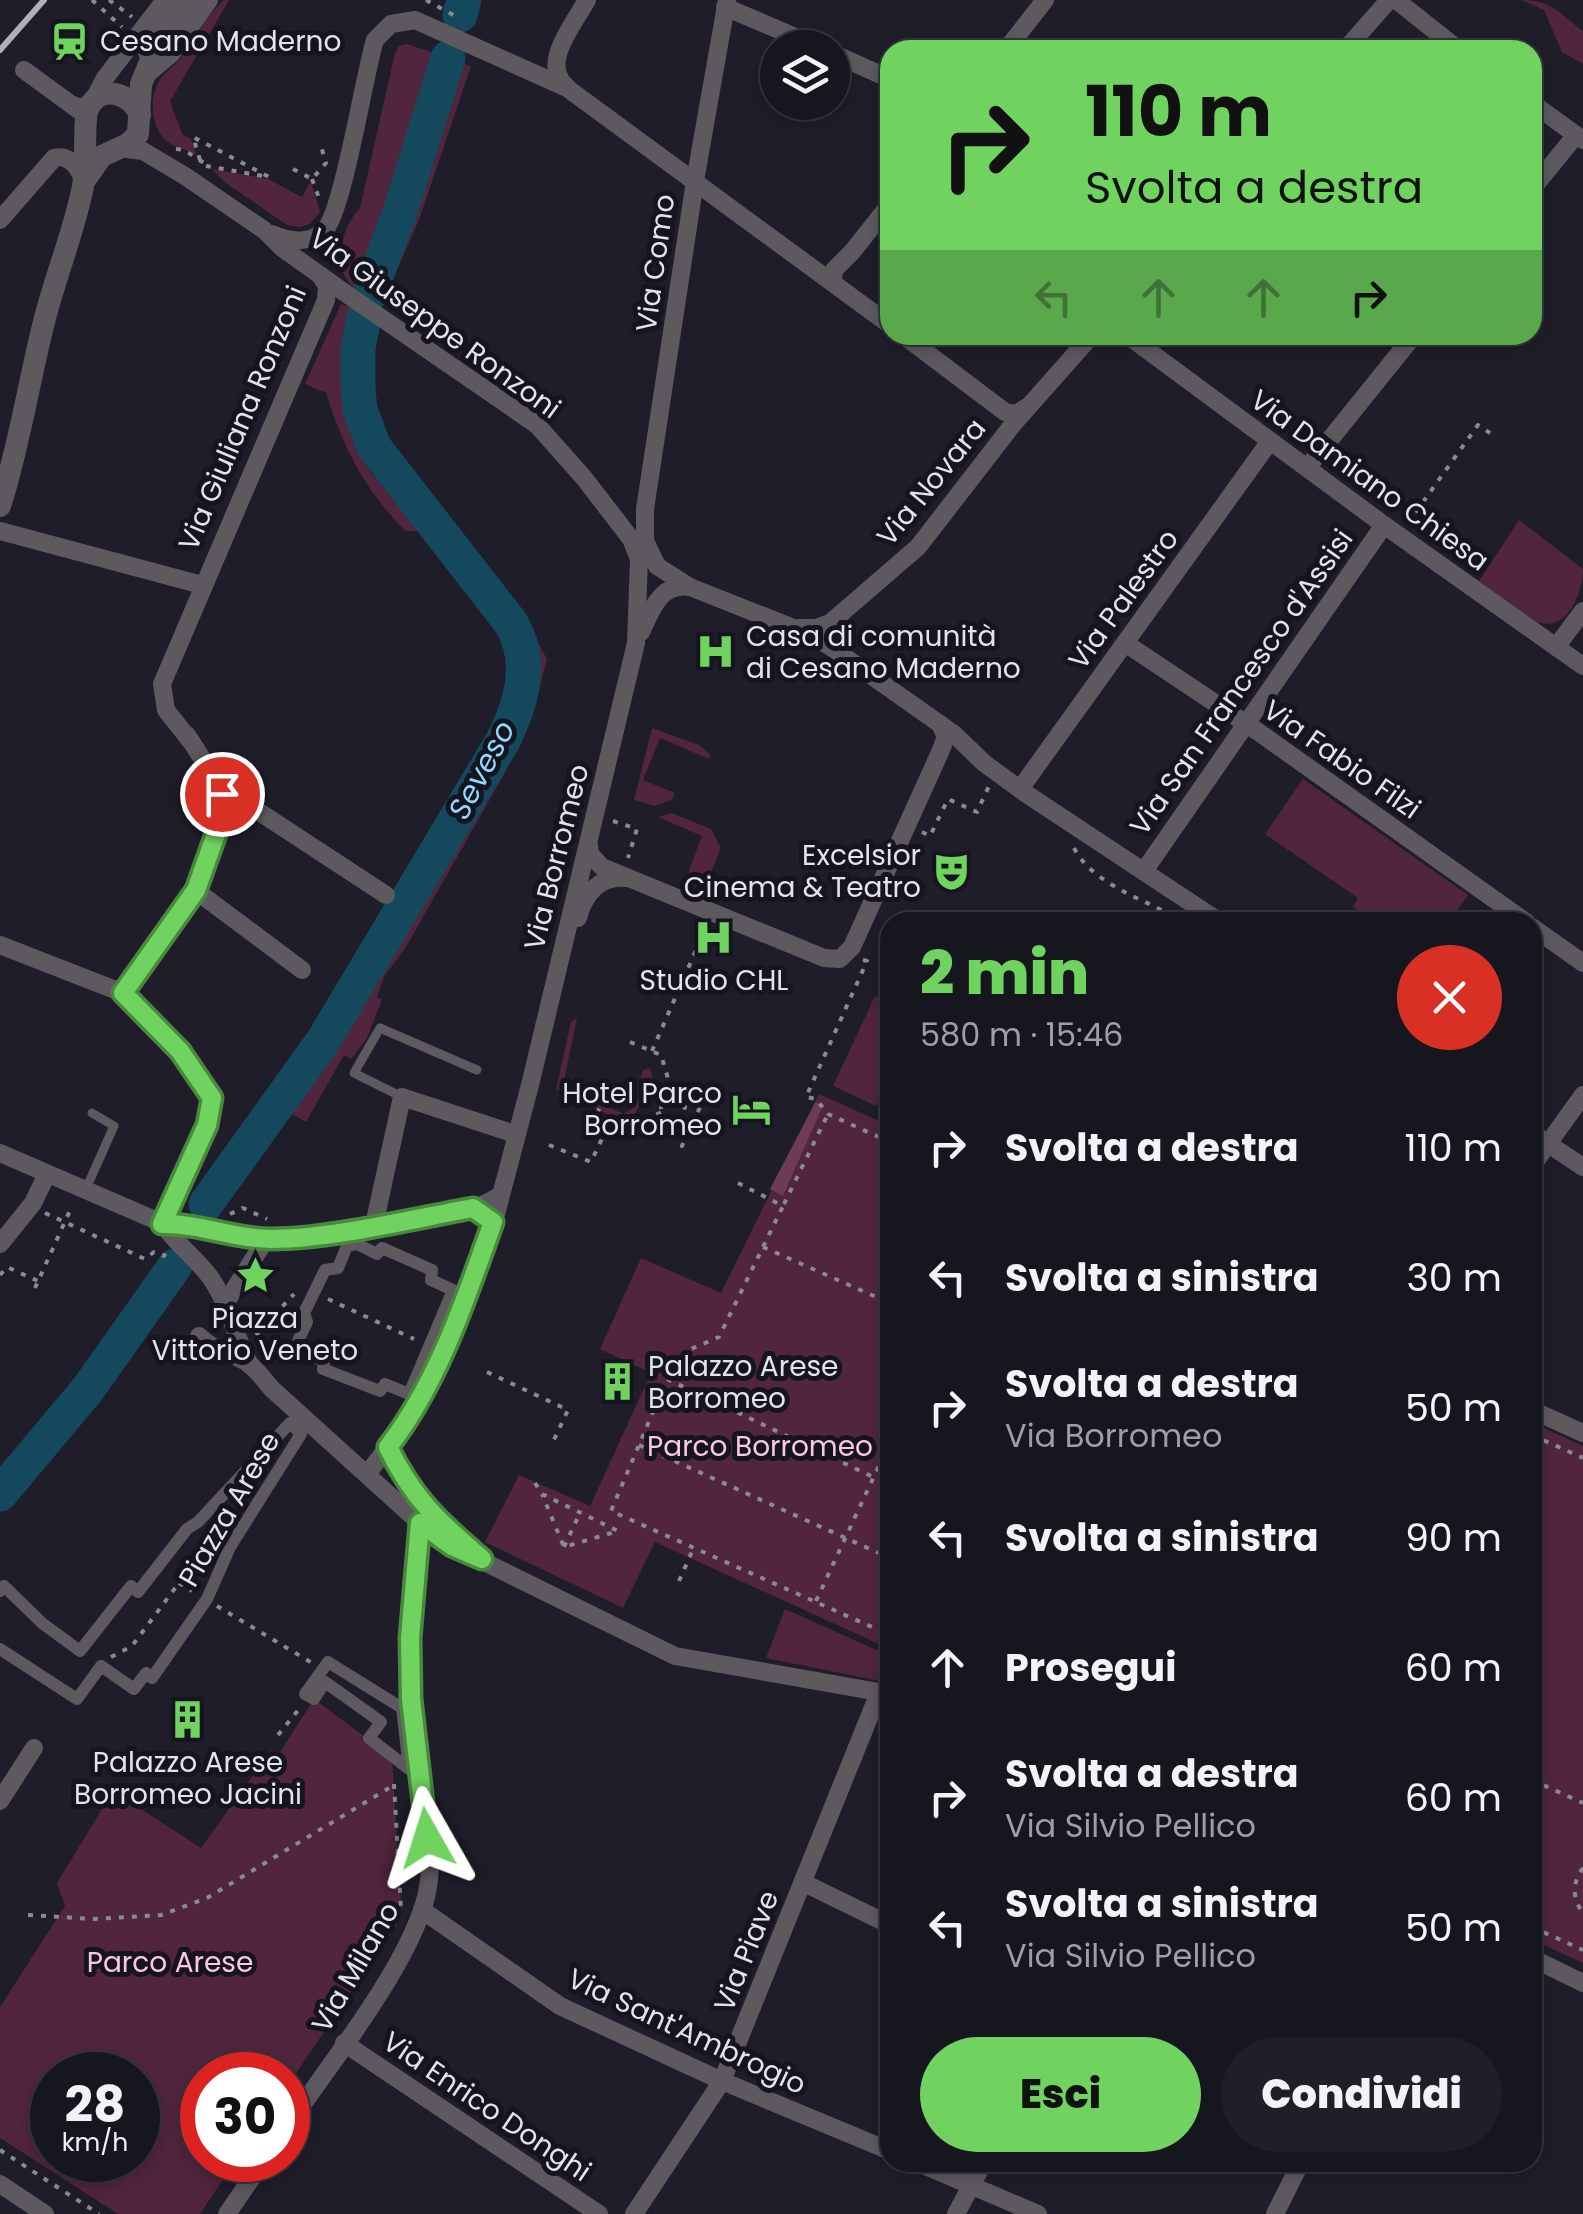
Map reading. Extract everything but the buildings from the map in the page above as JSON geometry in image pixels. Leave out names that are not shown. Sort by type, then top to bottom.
[{"type":"street","points":[[83,188],[87,110],[105,78],[166,0]]},
{"type":"street","points":[[87,110],[124,79],[188,0]]},
{"type":"street","points":[[141,84],[150,70],[172,54],[210,0]]},
{"type":"street","points":[[567,88],[556,73],[559,52],[587,0]]},
{"type":"street","points":[[1014,40],[1044,0]]},
{"type":"street","points":[[1355,40],[1393,0],[1446,40]]},
{"type":"street","points":[[726,4],[782,30]]},
{"type":"street","name":"Via Como","points":[[637,537],[726,4]]},
{"type":"street","points":[[264,230],[303,241],[328,226],[375,40],[395,22],[420,22],[567,88],[880,317]]},
{"type":"street","points":[[0,506],[24,421],[46,315],[83,188],[92,167],[106,153],[134,138],[140,117],[141,84],[159,40]]},
{"type":"street","points":[[519,66],[537,66],[559,52]]},
{"type":"street","points":[[850,61],[880,74]]},
{"type":"street","points":[[24,70],[87,110],[96,144],[118,148]]},
{"type":"street","points":[[87,110],[110,93],[122,95],[135,104],[140,117]]},
{"type":"street","points":[[1542,110],[1580,138],[1542,178]]},
{"type":"street","name":"Via Giuseppe Ronzoni","points":[[140,117],[153,145],[184,176]]},
{"type":"street","name":"Via Giuseppe Ronzoni","points":[[118,148],[143,151],[184,176],[541,428],[637,537],[654,562],[690,587],[828,645],[968,745],[984,763],[1020,789],[1205,912]]},
{"type":"street","points":[[0,220],[54,158],[62,157],[75,164],[82,175],[83,188]]},
{"type":"street","points":[[833,282],[834,270],[880,216]]},
{"type":"street","name":"Via Giuliana Ronzoni","points":[[222,794],[192,743],[170,716],[162,692],[202,585],[326,300],[328,286],[320,274]]},
{"type":"street","points":[[916,345],[1005,412],[1016,414],[1027,407]]},
{"type":"street","name":"Via Novara","points":[[790,626],[811,629],[830,623],[901,564],[925,539],[1027,407],[1083,345]]},
{"type":"street","name":"Via Damiano Chiesa","points":[[1140,345],[1583,666]]},
{"type":"street","points":[[1307,468],[1406,345]]},
{"type":"street","name":"Via Palestro","points":[[1020,789],[1270,442]]},
{"type":"street","name":"Via San Francesco d'Assisi","points":[[1144,871],[1384,525]]},
{"type":"street","name":"Via Giuliana Ronzoni","points":[[0,531],[202,585]]},
{"type":"street","name":"Via Borromeo","points":[[368,1474],[422,1394],[493,1222],[530,1085],[636,643],[640,567],[637,537]]},
{"type":"street","name":"Via Borromeo","points":[[636,643],[662,594],[674,586],[690,587]]},
{"type":"street","points":[[1556,647],[1583,611]]},
{"type":"street","name":"Via Fabio Filzi","points":[[1125,644],[1512,912]]},
{"type":"street","points":[[588,846],[602,867],[629,871],[824,958],[840,959],[860,939],[946,737],[937,722]]},
{"type":"street","points":[[932,768],[944,758],[955,756],[984,763]]},
{"type":"street","points":[[123,993],[196,890],[221,820],[222,794],[242,800],[386,896]]},
{"type":"street","name":"Via Borromeo","points":[[530,1085],[545,1057],[579,912],[586,897],[601,883],[629,871]]},
{"type":"street","points":[[196,890],[302,970]]},
{"type":"street","points":[[1542,934],[1583,963]]},
{"type":"street","points":[[0,945],[123,993],[180,1051],[212,1098],[207,1125],[162,1224]]},
{"type":"street","points":[[1542,1136],[1583,1095]]},
{"type":"street","points":[[374,1225],[402,1097],[515,1134]]},
{"type":"street","points":[[1542,1139],[1583,1167]]},
{"type":"street","points":[[0,1152],[162,1224],[178,1223],[266,1239],[473,1208],[498,1197]]},
{"type":"street","points":[[0,1244],[34,1203],[47,1174]]},
{"type":"street","points":[[473,1208],[493,1222]]},
{"type":"street","points":[[162,1224],[209,1276],[250,1365],[300,1424],[368,1474],[420,1523],[452,1546],[675,1656],[880,1693]]},
{"type":"street","points":[[225,1304],[266,1239]]},
{"type":"street","points":[[357,1244],[377,1254],[382,1248],[432,1270],[431,1280],[454,1290],[408,1394],[385,1384],[380,1391],[323,1369],[324,1361],[311,1356],[298,1341],[314,1293],[325,1270],[338,1268],[347,1246],[357,1244]]},
{"type":"street","points":[[199,1336],[209,1347],[224,1350],[250,1365]]},
{"type":"street","points":[[1542,1415],[1583,1433]]},
{"type":"street","name":"Piazza Arese","points":[[0,1591],[4,1586],[42,1623],[80,1650],[131,1586],[138,1592],[187,1529],[198,1522],[290,1423],[300,1424],[302,1434],[230,1547],[206,1600],[152,1678],[146,1673],[134,1688],[101,1666],[77,1698],[0,1649]]},
{"type":"street","points":[[388,1447],[404,1481],[422,1504],[482,1559]]},
{"type":"street","name":"Via Milano","points":[[310,2093],[391,1972],[422,1910],[429,1873],[410,1653],[420,1523]]},
{"type":"street","points":[[328,1662],[402,1708],[409,1769],[369,1738],[381,1722],[325,1682],[314,1700],[305,1694],[323,1670],[328,1662]]},
{"type":"street","name":"Via Piave","points":[[634,2214],[722,2081],[880,1703]]},
{"type":"street","points":[[0,1800],[34,1748]]},
{"type":"street","points":[[804,1883],[880,1920]]},
{"type":"street","name":"Via Sant'Ambrogio","points":[[422,1910],[560,2006],[880,2148]]},
{"type":"street","points":[[1542,1963],[1583,1983]]},
{"type":"street","name":"Via Enrico Donghi","points":[[344,2043],[598,2214]]},
{"type":"street","points":[[940,2172],[1038,2214]]},
{"type":"street","points":[[956,2214],[979,2172]]},
{"type":"street","points":[[1276,2214],[1296,2172]]},
{"type":"street","points":[[227,2214],[249,2182]]},
{"type":"street","points":[[3,2193],[45,2214]]},
{"type":"lane","points":[[402,1097],[354,1073],[380,1028],[477,1070]]},
{"type":"lane","points":[[83,1191],[114,1126],[92,1113]]},
{"type":"path","points":[[92,0],[123,28]]},
{"type":"path","points":[[98,6],[106,0],[140,24]]},
{"type":"path","points":[[167,144],[184,150],[205,168],[270,177],[192,137],[200,161]]},
{"type":"path","points":[[312,179],[326,163],[320,146]]},
{"type":"path","points":[[293,169],[312,179],[323,208]]},
{"type":"path","points":[[1406,527],[1478,425],[1493,436]]},
{"type":"path","points":[[912,842],[918,830],[930,836],[948,799],[978,812],[989,785]]},
{"type":"path","points":[[596,816],[637,829],[629,871]]},
{"type":"path","points":[[1070,842],[1082,862],[1139,902],[1162,912]]},
{"type":"path","points":[[652,1051],[703,934],[686,916]]},
{"type":"path","points":[[860,939],[857,957],[867,962],[806,1097],[816,1099],[828,1114],[880,1137]]},
{"type":"path","points":[[630,1042],[661,1055],[672,1095],[684,1102]]},
{"type":"path","points":[[676,1119],[682,1146],[709,1087],[684,1102]]},
{"type":"path","points":[[662,1103],[672,1095]]},
{"type":"path","points":[[598,1113],[606,1096]]},
{"type":"path","points":[[647,1096],[662,1103]]},
{"type":"path","points":[[662,1103],[662,1112],[668,1119],[676,1119],[684,1112],[684,1102]]},
{"type":"path","points":[[633,1126],[662,1112]]},
{"type":"path","points":[[604,1524],[667,1379],[690,1349],[719,1337],[828,1114]]},
{"type":"path","points":[[549,1145],[591,1162],[612,1120]]},
{"type":"path","points":[[738,1183],[783,1206]]},
{"type":"path","points":[[35,1288],[83,1191]]},
{"type":"path","points":[[763,1247],[880,1300]]},
{"type":"path","points":[[0,1275],[6,1267],[38,1281]]},
{"type":"path","points":[[240,1347],[300,1286]]},
{"type":"path","points":[[314,1293],[430,1346]]},
{"type":"path","points":[[487,1372],[568,1410],[552,1446]]},
{"type":"path","points":[[667,1379],[880,1480]]},
{"type":"path","points":[[1542,1440],[1583,1458]]},
{"type":"path","points":[[639,1445],[880,1553]]},
{"type":"path","points":[[816,1602],[880,1463]]},
{"type":"path","points":[[535,1483],[564,1546]]},
{"type":"path","points":[[542,1494],[618,1531],[564,1546]]},
{"type":"path","points":[[611,1510],[880,1631]]},
{"type":"path","points":[[564,1546],[580,1513]]},
{"type":"path","name":"Piazza Arese","points":[[98,1664],[132,1646],[222,1525]]},
{"type":"path","points":[[679,1581],[694,1548]]},
{"type":"path","points":[[179,1583],[323,1670]]},
{"type":"path","points":[[395,1758],[401,1914]]},
{"type":"path","points":[[1542,1784],[1583,1802]]},
{"type":"path","points":[[28,1915],[94,1919],[161,1915],[207,1898],[394,1785]]},
{"type":"path","points":[[1583,1868],[1576,1878],[1574,1892],[1583,1913]]},
{"type":"path","points":[[1542,1932],[1583,1950]]},
{"type":"path","points":[[0,2150],[100,2214]]},
{"type":"green space","points":[[224,0],[229,0],[170,101],[182,134],[191,139],[196,155],[171,144],[157,129],[154,94],[161,78]]},
{"type":"green space","points":[[1521,0],[1548,5],[1583,31],[1583,64],[1562,52],[1544,10]]},
{"type":"green space","points":[[407,44],[434,53],[391,203],[357,290],[343,272],[343,238],[360,208],[395,53],[399,46]]},
{"type":"green space","points":[[459,62],[471,66],[419,220],[381,306],[429,147],[451,97]]},
{"type":"green space","points":[[212,169],[268,179],[302,197],[312,185],[320,212],[310,224],[287,225]]},
{"type":"green space","points":[[341,304],[352,308],[343,382],[352,436],[373,474],[423,531],[405,531],[377,499],[356,466],[326,393],[305,384]]},
{"type":"green space","points":[[1519,520],[1583,569],[1576,600],[1556,622],[1535,621],[1479,581]]},
{"type":"green space","points":[[503,586],[547,659],[534,710],[520,746],[406,947],[385,975],[377,997],[382,1000],[367,1038],[351,1059],[344,1055],[306,1122],[290,1113],[370,988],[523,729],[539,667],[528,631]]},
{"type":"green space","points":[[652,728],[699,745],[711,755],[709,759],[660,738],[643,780],[675,793],[672,800],[654,806],[634,800]]},
{"type":"green space","points":[[1303,779],[1468,895],[1456,912],[1360,912],[1353,907],[1358,898],[1265,834]]},
{"type":"green space","points":[[672,813],[711,829],[721,848],[704,889],[685,881],[702,836],[658,817]]},
{"type":"green space","points":[[875,996],[880,998],[880,1097],[876,1106],[833,1086]]},
{"type":"green space","points":[[577,1018],[563,1085],[624,1114],[632,1109],[644,1087],[640,1080],[643,1070],[650,1068],[653,1079],[629,1125],[556,1089],[571,1022]]},
{"type":"green space","name":"Parco Borromeo","points":[[819,1094],[880,1121],[880,1644],[655,1542],[623,1608],[485,1542],[519,1475],[590,1506],[651,1373],[600,1349],[641,1258],[721,1293]]},
{"type":"green space","points":[[1542,1427],[1583,1446],[1583,1963],[1542,1944]]},
{"type":"green space","points":[[785,1609],[880,1652],[880,1681],[766,1658]]},
{"type":"green space","name":"Parco Arese","points":[[314,1699],[392,1757],[402,1917],[310,2053],[180,2052],[180,2182],[221,2182],[200,2214],[118,2214],[68,2182],[160,2182],[160,2052],[30,2052],[30,2157],[0,2138],[0,2007],[65,1906],[57,1883],[113,1791],[201,1848],[271,1750],[280,1752]]},
{"type":"shaded area","points":[[816,1101],[822,1108],[783,1196],[770,1189]]},
{"type":"waterway","name":"Seveso","points":[[460,15],[464,0]]},
{"type":"waterway","name":"Seveso","points":[[368,297],[400,212],[448,58]]},
{"type":"waterway","name":"Seveso","points":[[206,1204],[323,1041],[502,742],[523,682],[522,652],[511,623],[374,447],[360,410],[358,389],[358,348],[364,317]]},
{"type":"waterway","name":"Seveso","points":[[0,1494],[88,1389],[175,1266]]},
{"type":"railway","points":[[0,50],[44,0]]},
{"type":"place","name":"Cesano Maderno","points":[[70,41]]},
{"type":"place","name":"Casa di comunità di Cesano Maderno","points":[[716,652]]},
{"type":"place","name":"Excelsior Cinema & Teatro","points":[[951,871]]},
{"type":"place","name":"Studio CHL","points":[[714,938]]},
{"type":"place","name":"Hotel Parco Borromeo","points":[[752,1109]]},
{"type":"place","name":"Piazza Vittorio Veneto","points":[[255,1276]]},
{"type":"place","name":"Palazzo Arese Borromeo","points":[[618,1382]]},
{"type":"place","name":"Palazzo Arese Borromeo Jacini","points":[[188,1720]]},
{"type":"route","points":[[222,794],[221,820],[196,890],[123,993],[180,1051],[212,1098],[207,1125],[162,1224],[178,1223],[266,1239],[473,1208],[493,1222],[422,1394],[388,1447],[404,1481],[422,1504],[482,1559],[452,1546],[420,1523],[410,1638],[411,1699],[427,1838]]}]
